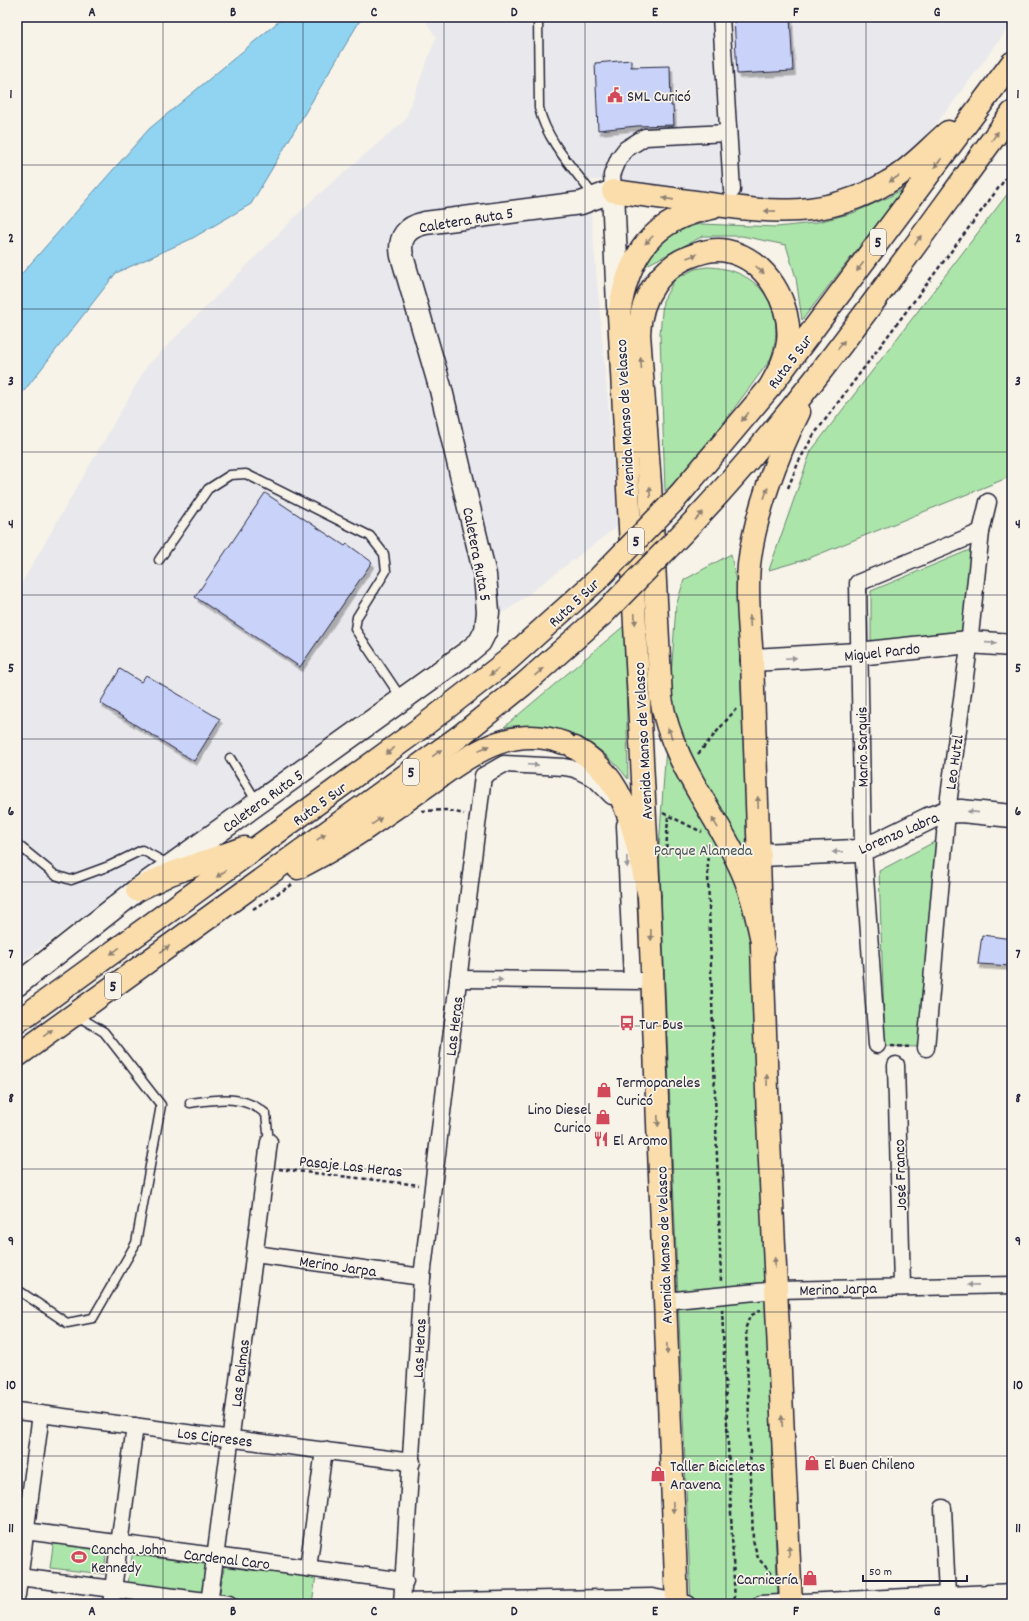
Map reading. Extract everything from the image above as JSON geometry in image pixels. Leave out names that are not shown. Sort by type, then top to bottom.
[{"type":"main road","name":"Ruta 5 Sur","points":[[17,1022],[422,727],[483,680],[559,616],[596,581],[674,501],[770,387],[1012,63]]},
{"type":"main road","points":[[596,197],[726,198],[759,211],[803,211],[832,206],[858,197],[887,183],[908,168],[986,98]]},
{"type":"main road","name":"Ruta 5 Sur","points":[[17,1056],[466,731],[523,685],[603,614],[732,480],[817,376],[1012,113]]},
{"type":"main road","points":[[619,314],[622,295],[630,268],[647,242],[672,222],[726,198]]},
{"type":"main road","points":[[764,950],[749,891],[732,851],[685,769],[667,726],[661,698],[650,485],[638,334],[640,316],[646,298],[656,282],[668,269],[690,256],[714,250],[727,251],[748,260],[766,276],[773,285],[784,306],[788,330],[788,342],[782,366],[770,387]]},
{"type":"main road","name":"Avenida Manso de Velasco","points":[[619,314],[649,896],[642,981],[665,1301],[680,1603]]},
{"type":"main road","points":[[787,1603],[777,1299],[768,1119],[764,950],[748,583],[751,546],[757,522],[776,466],[795,419],[817,376]]},
{"type":"main road","points":[[210,917],[356,835],[479,750],[505,740],[523,737],[541,737],[570,745],[603,769],[612,780],[621,796],[631,824],[649,896]]},
{"type":"main road","points":[[137,890],[170,874],[242,849],[275,835]]},
{"type":"main road","points":[[732,851],[743,858],[760,855]]},
{"type":"street","points":[[721,17],[728,133],[726,198]]},
{"type":"street","points":[[614,224],[600,212],[596,197],[612,175],[618,158],[626,149],[645,137],[728,133]]},
{"type":"street","name":"Avenida Manso de Velasco","points":[[596,197],[614,224],[619,314]]},
{"type":"street","name":"Caletera Ruta 5","points":[[17,985],[137,890],[480,642],[486,630],[488,612],[484,575],[441,390],[402,256],[402,239],[410,228],[425,224],[596,197]]},
{"type":"street","name":"Leo Hutzl","points":[[926,1048],[947,812],[969,642],[981,532],[988,502]]},
{"type":"street","name":"Mario Sarquis","points":[[876,1045],[864,849],[858,654],[858,583],[981,532]]},
{"type":"street","name":"Miguel Pardo","points":[[752,660],[858,654],[969,642],[1012,645]]},
{"type":"street","name":"Las Heras","points":[[402,1603],[405,1581],[422,1277],[483,776],[504,764],[564,767],[585,773],[611,794],[620,809],[625,827],[642,981]]},
{"type":"street","name":"Lorenzo Labra","points":[[760,855],[846,852],[864,849],[947,812],[961,811],[1012,816]]},
{"type":"street","points":[[458,979],[642,981]]},
{"type":"street","name":"José Franco","points":[[896,1064],[902,1286]]},
{"type":"street","name":"Las Palmas","points":[[209,1603],[269,1142]]},
{"type":"street","name":"Merino Jarpa","points":[[254,1254],[422,1277]]},
{"type":"street","name":"Merino Jarpa","points":[[665,1301],[722,1296],[777,1299],[902,1286],[1012,1285]]},
{"type":"street","name":"Los Cipreses","points":[[17,1410],[412,1462]]},
{"type":"street","points":[[17,1595],[41,1414]]},
{"type":"street","points":[[112,1596],[135,1426]]},
{"type":"street","points":[[308,1568],[324,1450]]},
{"type":"street","points":[[943,1508],[947,1595]]},
{"type":"street","name":"Cardenal Caro","points":[[25,1531],[405,1581]]},
{"type":"street","points":[[19,1577],[112,1596],[230,1604]]},
{"type":"street","points":[[761,1604],[1012,1592]]},
{"type":"street","points":[[402,1603],[652,1597],[680,1603]]},
{"type":"lane","points":[[538,17],[539,108],[542,120],[547,132],[596,197]]},
{"type":"lane","points":[[159,560],[208,489],[230,475],[246,474],[370,536],[384,554],[386,571],[357,617],[355,629],[402,699]]},
{"type":"lane","points":[[230,758],[257,803]]},
{"type":"lane","points":[[17,844],[55,874],[71,880],[109,866],[142,850],[170,866]]},
{"type":"lane","points":[[22,1292],[67,1323],[93,1318],[136,1243],[161,1105],[104,1032],[74,1014]]},
{"type":"lane","points":[[190,1103],[229,1098],[246,1101],[266,1114],[269,1142]]},
{"type":"path","points":[[785,494],[799,461],[813,436],[1012,170]]},
{"type":"path","points":[[685,769],[753,689]]},
{"type":"path","points":[[645,805],[732,851]]},
{"type":"path","points":[[419,812],[446,810],[478,818]]},
{"type":"path","points":[[707,842],[722,1296],[735,1604]]},
{"type":"path","points":[[248,912],[299,880]]},
{"type":"path","points":[[876,1045],[926,1048]]},
{"type":"path","name":"Pasaje Las Heras","points":[[266,1168],[433,1186]]},
{"type":"path","points":[[777,1299],[750,1316],[746,1327],[753,1540],[758,1558],[775,1579],[787,1603]]},
{"type":"shaded area","points":[[423,17],[1012,17],[1012,23],[949,108],[915,149],[884,171],[850,188],[796,200],[740,198],[626,181],[588,180],[619,525],[509,609],[475,629],[17,965],[17,591],[147,366],[311,201],[405,120],[436,37]]},
{"type":"green space","points":[[906,187],[802,320],[796,278],[786,245],[742,236],[703,236],[645,266],[642,257],[660,235],[700,224],[777,227],[814,223],[853,213],[889,197]]},
{"type":"green space","points":[[1012,188],[1012,476],[807,559],[769,570],[811,451]]},
{"type":"green space","points":[[707,267],[726,269],[742,275],[755,284],[766,295],[772,309],[776,325],[775,342],[770,360],[689,469],[665,491],[660,334],[663,301],[675,279],[695,269]]},
{"type":"green space","points":[[972,549],[963,634],[871,643],[871,591]]},
{"type":"green space","name":"Parque Alameda","points":[[731,554],[737,587],[778,1604],[691,1604],[659,846],[676,606],[684,580]]},
{"type":"green space","points":[[625,625],[628,779],[603,753],[574,735],[540,726],[504,727]]},
{"type":"green space","points":[[938,840],[918,1047],[885,1046],[879,871]]},
{"type":"green space","name":"Cancha John Kennedy","points":[[54,1538],[107,1545],[104,1574],[50,1568]]},
{"type":"green space","points":[[133,1549],[213,1560],[208,1596],[128,1584]]},
{"type":"green space","points":[[225,1562],[316,1575],[312,1604],[267,1604],[219,1598]]},
{"type":"water","points":[[284,17],[364,17],[359,22],[251,204],[191,239],[116,273],[17,400],[17,279],[149,129]]},
{"type":"building","points":[[734,17],[790,17],[793,71],[737,74]]},
{"type":"building","points":[[631,60],[631,67],[670,66],[671,106],[673,106],[674,125],[637,126],[598,130],[595,63]]},
{"type":"building","points":[[265,493],[345,546],[347,544],[372,562],[300,667],[195,597]]},
{"type":"building","points":[[120,669],[141,682],[146,675],[220,719],[194,761],[100,703]]},
{"type":"building","points":[[982,935],[1012,939],[1012,966],[978,964]]},
{"type":"place","name":"SML Curicó","points":[[615,95]]},
{"type":"place","name":"Tur Bus","points":[[627,1023]]},
{"type":"place","name":"Termopaneles Curicó","points":[[604,1090]]},
{"type":"place","name":"Lino Diesel Curico","points":[[603,1117]]},
{"type":"place","name":"El Aromo","points":[[601,1139]]},
{"type":"place","name":"El Buen Chileno","points":[[812,1463]]},
{"type":"place","name":"Taller Bicicletas Aravena","points":[[658,1474]]},
{"type":"place","name":"Cancha John Kennedy","points":[[79,1557]]},
{"type":"place","name":"Carnicería","points":[[810,1578]]}]
